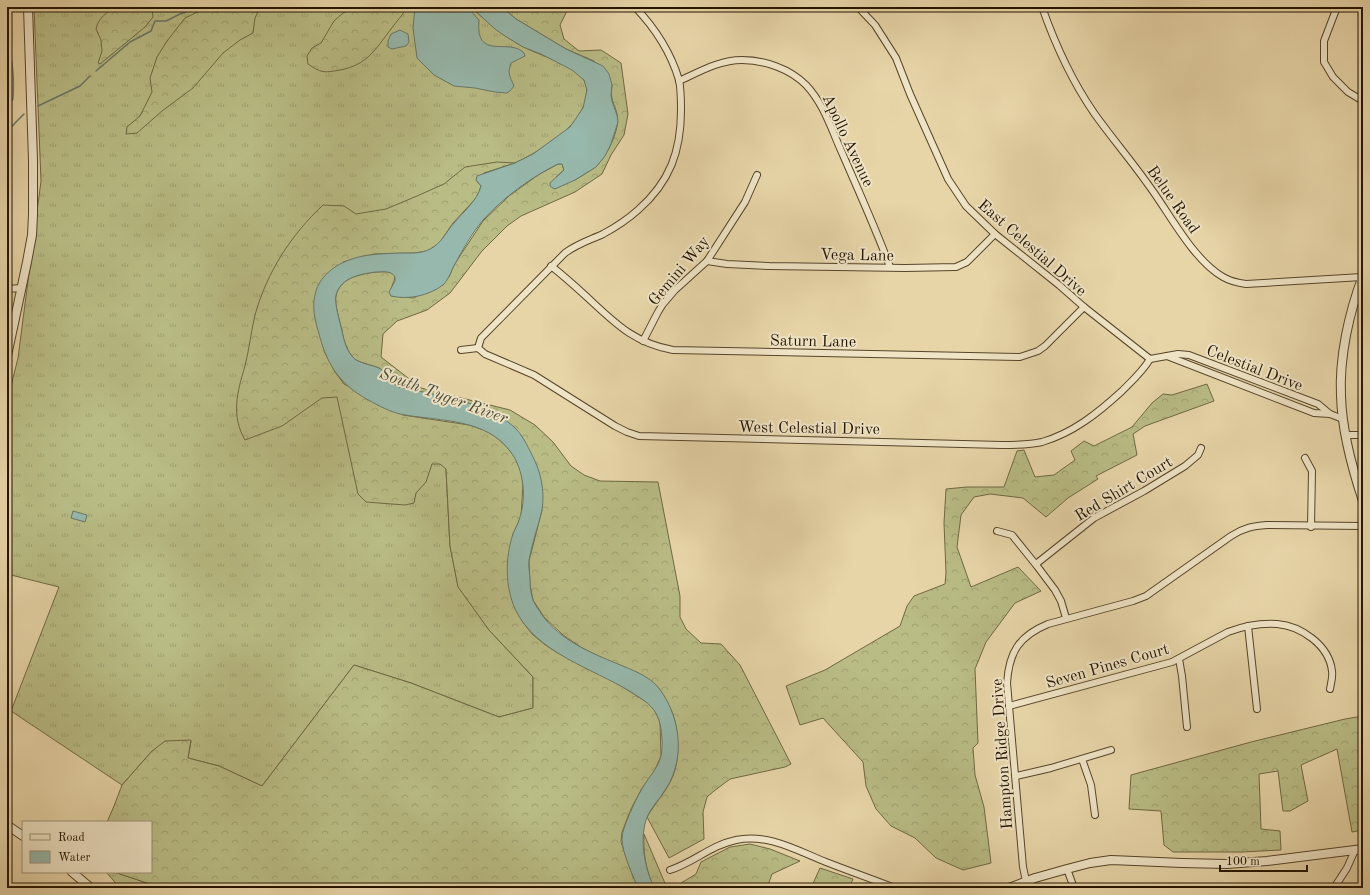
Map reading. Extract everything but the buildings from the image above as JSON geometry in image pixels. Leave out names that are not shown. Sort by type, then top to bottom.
[{"type":"street","points":[[7,356],[32,235],[34,193],[28,7]]},
{"type":"street","points":[[461,350],[478,348],[481,338],[551,266],[571,248],[603,233],[631,216],[649,200],[669,172],[674,161],[680,136],[681,110],[679,81],[671,61],[657,35],[635,7]]},
{"type":"street","name":"East Celestial Drive","points":[[858,7],[875,25],[896,58],[934,150],[953,188],[966,206],[995,234],[1150,359]]},
{"type":"street","name":"Belue Road","points":[[1042,7],[1055,40],[1088,104],[1151,188],[1195,251],[1210,267],[1227,279],[1246,284],[1363,277]]},
{"type":"street","points":[[1337,7],[1324,41],[1324,62],[1333,77],[1348,92],[1363,101]]},
{"type":"street","name":"Apollo Avenue","points":[[679,81],[722,62],[742,60],[763,62],[773,65],[789,72],[800,80],[815,96],[830,124],[890,267]]},
{"type":"street","name":"Gemini Way","points":[[644,341],[663,304],[675,290],[707,261],[745,202],[756,175]]},
{"type":"street","name":"Vega Lane","points":[[707,261],[734,265],[956,267],[967,262],[995,234]]},
{"type":"street","name":"Saturn Lane","points":[[551,266],[611,320],[632,335],[653,345],[673,350],[1020,356],[1038,351],[1046,346],[1084,307]]},
{"type":"street","points":[[1363,277],[1352,309],[1341,376],[1343,419],[1352,461],[1363,501]]},
{"type":"street","points":[[7,289],[21,288]]},
{"type":"street","name":"West Celestial Drive","points":[[478,348],[484,354],[539,378],[615,426],[639,436],[1002,445],[1040,442],[1053,438],[1078,426],[1116,397],[1144,370],[1150,359]]},
{"type":"street","name":"Celestial Drive","points":[[1150,359],[1178,354],[1189,355],[1318,404],[1330,414]]},
{"type":"street","name":"Celestial Drive","points":[[1167,356],[1314,412],[1330,414],[1343,419]]},
{"type":"street","points":[[1346,435],[1363,435]]},
{"type":"street","name":"Red Shirt Court","points":[[1036,564],[1094,518],[1144,491],[1185,466],[1198,455],[1201,448]]},
{"type":"street","points":[[1306,458],[1312,470],[1311,526]]},
{"type":"street","name":"Hampton Ridge Drive","points":[[1026,881],[1023,867],[1007,682],[1008,670],[1014,650],[1023,638],[1035,629],[1048,624],[1133,601],[1146,596],[1243,529],[1267,525],[1363,526]]},
{"type":"street","points":[[997,530],[1012,535],[1036,564],[1055,590],[1061,601],[1066,618]]},
{"type":"street","name":"Seven Pines Court","points":[[1009,706],[1157,666],[1179,659],[1228,632],[1248,626],[1270,624],[1288,626],[1297,629],[1313,639],[1324,651],[1331,665],[1332,678],[1330,689]]},
{"type":"street","points":[[1248,626],[1256,709]]},
{"type":"street","points":[[1179,659],[1187,727]]},
{"type":"street","points":[[1016,776],[1111,750]]},
{"type":"street","points":[[1082,759],[1091,785],[1095,815]]},
{"type":"street","points":[[7,825],[22,835]]},
{"type":"street","points":[[670,870],[687,863],[725,842],[743,838],[756,839],[774,842],[796,849],[894,888]]},
{"type":"street","points":[[1009,888],[1026,881],[1067,869],[1090,863],[1111,860],[1227,864],[1267,861],[1359,849]]},
{"type":"street","points":[[1334,888],[1359,849]]},
{"type":"street","points":[[1067,869],[1074,888]]},
{"type":"street","points":[[73,873],[91,888]]},
{"type":"green space","points":[[34,7],[471,7],[489,23],[522,46],[570,68],[583,79],[587,92],[583,108],[568,128],[548,145],[515,163],[322,279],[427,418],[446,469],[450,546],[458,586],[489,630],[533,677],[533,708],[499,717],[411,683],[354,665],[262,786],[219,766],[188,758],[191,741],[152,751],[122,785],[11,711],[59,587],[7,574],[7,402],[18,358],[41,181]]},
{"type":"green space","points":[[116,7],[152,7],[153,17],[145,27],[100,64],[98,63],[102,51],[101,40],[96,29],[97,25],[103,16]]},
{"type":"green space","points":[[208,7],[260,7],[255,18],[253,33],[240,40],[223,53],[193,88],[162,111],[137,133],[126,134],[127,127],[140,116],[152,92],[150,78],[157,57],[167,41],[185,18]]},
{"type":"green space","points":[[358,7],[407,7],[375,50],[364,60],[349,68],[326,72],[320,71],[308,64],[307,56],[312,48],[321,43],[334,21],[343,13]]},
{"type":"green space","points":[[502,7],[569,7],[560,25],[564,39],[579,51],[601,50],[621,63],[628,114],[624,135],[611,155],[602,174],[575,192],[521,216],[507,226],[482,251],[450,293],[427,310],[397,321],[383,334],[381,357],[421,388],[510,410],[535,425],[553,442],[571,466],[584,475],[600,481],[658,482],[680,596],[680,617],[686,629],[701,643],[721,644],[740,665],[791,764],[785,767],[730,779],[714,791],[707,797],[703,812],[704,839],[669,858],[647,817],[668,787],[677,762],[678,744],[676,726],[672,712],[657,686],[582,648],[563,635],[544,617],[533,600],[530,585],[529,561],[542,510],[502,418],[473,405],[399,387],[379,368],[356,360],[346,347],[336,308],[336,295],[342,284],[358,275],[376,272],[389,272],[395,276],[391,296],[414,298],[449,277],[454,265],[483,221],[509,196],[538,175],[558,164],[562,164],[564,170],[556,177],[575,180],[599,163],[612,143],[618,120],[612,98],[612,85],[594,61],[566,49],[516,19]]},
{"type":"green space","points":[[497,162],[515,163],[484,173],[476,180],[481,186],[478,196],[453,223],[438,245],[428,251],[414,253],[374,254],[343,262],[324,351],[335,372],[344,384],[403,415],[469,425],[484,430],[495,436],[515,457],[521,471],[523,484],[521,517],[513,534],[515,608],[532,634],[544,644],[556,652],[612,680],[648,703],[655,711],[660,722],[661,756],[654,772],[642,788],[631,809],[622,832],[621,842],[638,888],[162,888],[117,873],[152,873],[152,821],[107,821],[122,785],[152,751],[165,741],[191,740],[188,758],[219,766],[262,786],[354,665],[411,683],[499,717],[533,708],[533,677],[489,630],[458,587],[450,546],[446,469],[440,464],[432,464],[426,482],[416,493],[414,503],[405,505],[366,502],[358,494],[337,397],[322,398],[282,426],[245,440],[238,422],[238,395],[255,315],[260,299],[273,269],[291,242],[311,217],[323,205],[344,206],[356,214],[386,209],[444,184],[465,167]]},
{"type":"green space","points":[[1207,384],[1214,401],[1145,426],[1133,434],[1137,455],[1096,476],[1098,479],[1068,498],[1046,517],[1023,498],[990,494],[974,497],[961,515],[957,547],[971,587],[1018,567],[1041,591],[1015,603],[986,642],[975,669],[978,743],[973,748],[975,775],[984,807],[991,863],[963,870],[936,858],[915,838],[891,826],[876,809],[866,786],[863,762],[823,718],[800,725],[786,686],[825,670],[900,626],[907,606],[914,596],[945,584],[944,523],[946,489],[967,487],[1004,487],[1017,451],[1024,450],[1035,477],[1054,475],[1075,460],[1071,451],[1084,441],[1094,446],[1132,427],[1152,403],[1163,394],[1172,395]]},
{"type":"green space","points":[[1363,716],[1363,830],[1352,832],[1337,749],[1301,765],[1308,801],[1290,811],[1283,811],[1278,771],[1259,774],[1261,829],[1280,831],[1281,850],[1242,852],[1173,852],[1164,845],[1161,811],[1129,809],[1131,775],[1251,742]]},
{"type":"green space","points":[[644,834],[667,888],[654,888],[646,862]]},
{"type":"green space","points":[[750,844],[770,849],[800,861],[772,874],[767,888],[682,888],[681,883],[696,874],[701,862],[730,847]]},
{"type":"green space","points":[[820,868],[853,879],[849,888],[811,888]]},
{"type":"green space","points":[[107,873],[117,873],[162,888],[120,888]]},
{"type":"water","points":[[415,7],[467,7],[479,20],[479,33],[482,41],[488,45],[518,49],[524,53],[525,56],[511,63],[509,72],[514,86],[510,91],[507,93],[495,92],[454,86],[434,75],[417,58],[413,28]]},
{"type":"water","points":[[471,7],[502,7],[516,19],[566,49],[603,66],[609,74],[612,85],[611,95],[618,122],[611,144],[605,156],[596,167],[575,180],[554,189],[550,186],[550,183],[564,170],[562,164],[558,164],[538,175],[508,196],[479,225],[464,247],[447,280],[437,289],[418,296],[404,298],[391,296],[389,292],[395,281],[395,277],[391,273],[376,272],[358,275],[347,280],[339,289],[336,295],[338,313],[346,347],[356,360],[379,368],[399,387],[459,400],[488,410],[513,426],[519,432],[526,444],[538,468],[542,482],[543,496],[542,510],[529,562],[532,598],[535,604],[549,624],[567,639],[597,655],[639,673],[653,682],[666,699],[675,720],[678,742],[676,767],[669,783],[648,815],[643,833],[646,862],[654,888],[638,888],[622,844],[622,834],[643,787],[660,760],[662,738],[659,720],[654,710],[648,703],[616,683],[566,658],[536,637],[524,624],[515,609],[509,591],[507,562],[510,543],[519,522],[523,502],[523,484],[515,458],[500,441],[489,433],[476,427],[462,423],[396,413],[362,397],[346,384],[334,370],[325,352],[315,318],[314,301],[316,291],[322,279],[331,270],[350,259],[358,257],[412,253],[427,251],[434,247],[470,206],[481,186],[476,180],[477,176],[515,163],[533,154],[570,127],[583,108],[587,90],[584,80],[572,70],[541,54],[523,47],[505,36]]},
{"type":"water","points":[[400,30],[408,34],[409,42],[406,46],[392,49],[388,47],[388,41],[391,34]]},
{"type":"water","points":[[7,56],[11,58],[14,84],[13,100],[7,106]]},
{"type":"water","points":[[73,511],[87,515],[85,522],[71,518]]},
{"type":"waterway","points":[[96,71],[130,42],[151,31],[155,21],[166,21],[200,7]]},
{"type":"waterway","points":[[38,106],[80,86],[90,76]]},
{"type":"waterway","points":[[7,132],[24,114]]},
{"type":"water label","name":"South Tyger River","points":[[444,395]]}]
